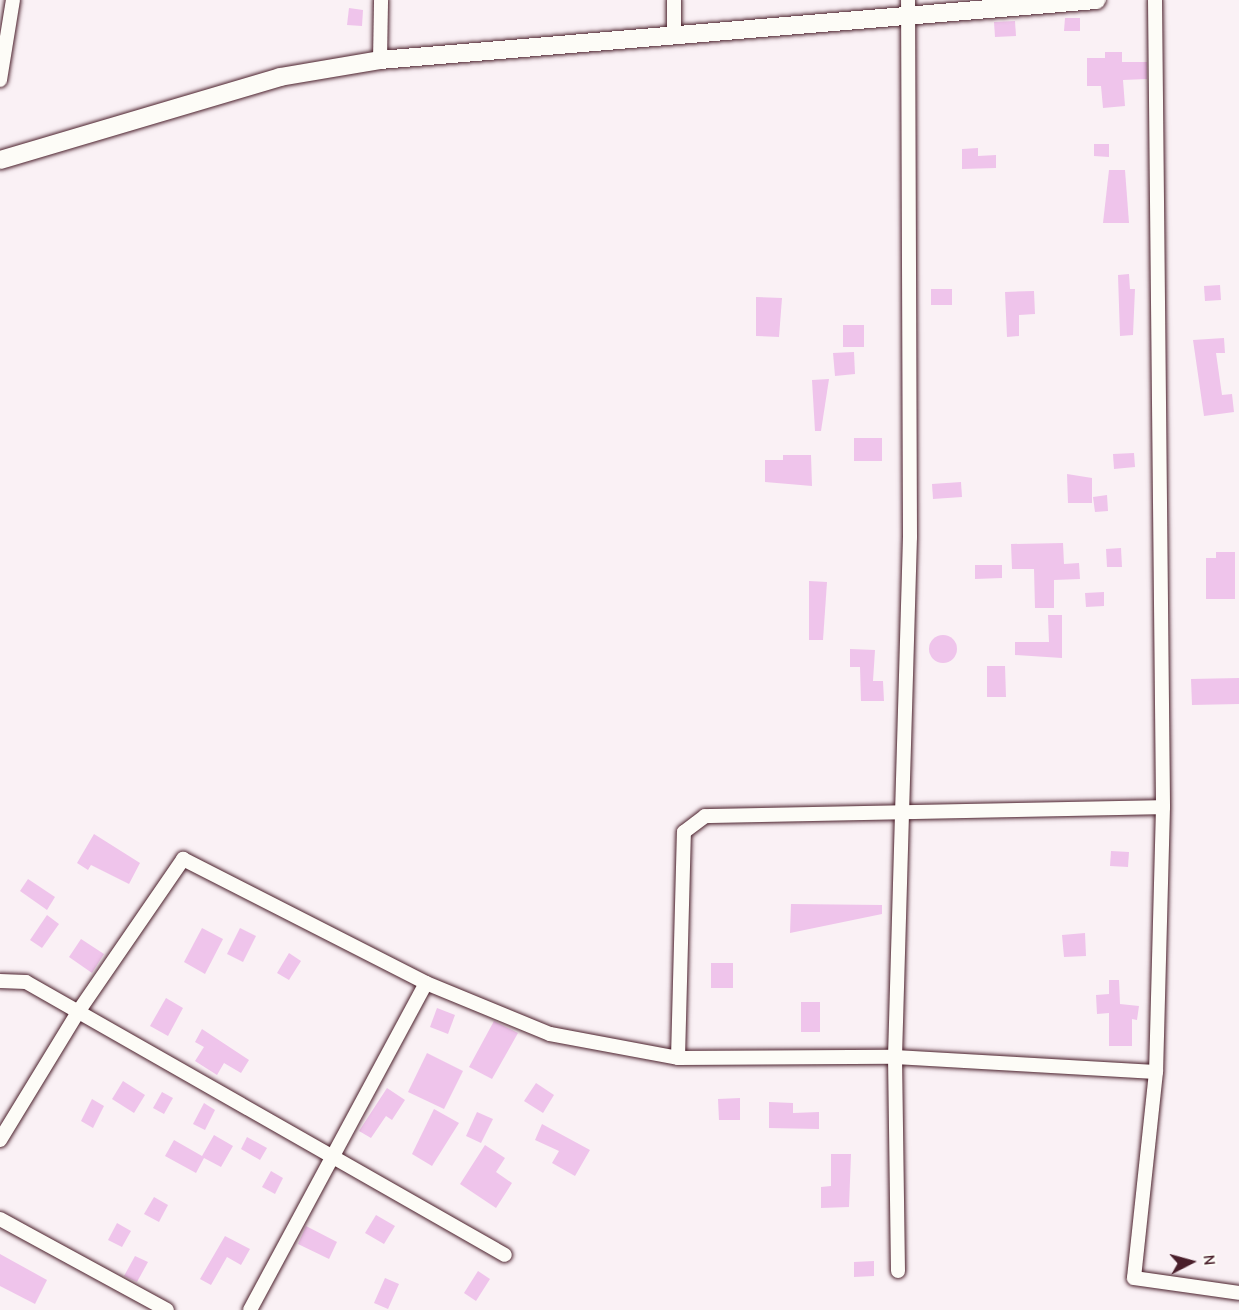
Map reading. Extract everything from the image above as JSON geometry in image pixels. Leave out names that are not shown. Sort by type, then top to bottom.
[{"type":"street","points":[[0,80],[13,0]]},
{"type":"street","points":[[380,60],[381,0]]},
{"type":"street","points":[[674,0],[674,32]]},
{"type":"street","points":[[0,160],[280,77],[380,60],[908,7],[1096,0]]},
{"type":"street","points":[[1155,0],[1163,807],[1156,1072],[1134,1278],[1239,1293]]},
{"type":"street","points":[[898,1271],[895,1057],[904,812],[908,7]]},
{"type":"street","points":[[678,1058],[684,832],[705,816],[1163,807]]},
{"type":"street","points":[[0,1140],[78,1012],[183,859],[426,983],[550,1034],[678,1058],[895,1057],[1156,1072]]},
{"type":"street","points":[[0,981],[26,982],[505,1255]]},
{"type":"street","points":[[250,1310],[329,1155],[426,983]]},
{"type":"street","points":[[0,1219],[168,1310]]},
{"type":"building","points":[[349,8],[363,10],[362,26],[347,25]]},
{"type":"building","points":[[1065,18],[1080,18],[1080,31],[1064,31]]},
{"type":"building","points":[[1015,21],[1016,36],[995,37],[994,22]]},
{"type":"building","points":[[1105,52],[1122,52],[1122,62],[1147,62],[1147,79],[1123,80],[1125,106],[1103,108],[1101,86],[1087,86],[1087,58],[1105,58]]},
{"type":"building","points":[[1094,144],[1109,144],[1109,157],[1094,156]]},
{"type":"building","points":[[978,148],[978,156],[996,155],[996,168],[962,169],[962,149]]},
{"type":"building","points":[[1109,170],[1125,170],[1129,223],[1103,223]]},
{"type":"building","points":[[1129,274],[1130,289],[1135,289],[1133,335],[1120,336],[1118,275]]},
{"type":"building","points":[[1220,285],[1221,300],[1205,301],[1204,286]]},
{"type":"building","points":[[931,289],[952,289],[952,305],[931,305]]},
{"type":"building","points":[[1034,291],[1035,314],[1019,315],[1019,336],[1007,337],[1005,292]]},
{"type":"building","points":[[756,297],[782,298],[779,337],[756,336]]},
{"type":"building","points":[[843,325],[864,325],[864,347],[843,347]]},
{"type":"building","points":[[1224,338],[1225,353],[1216,353],[1222,395],[1232,394],[1234,412],[1204,416],[1193,340]]},
{"type":"building","points":[[854,352],[855,374],[835,376],[833,353]]},
{"type":"building","points":[[829,379],[821,431],[815,431],[812,380]]},
{"type":"building","points":[[854,438],[882,438],[882,461],[854,461]]},
{"type":"building","points":[[1134,453],[1135,467],[1114,469],[1113,454]]},
{"type":"building","points":[[783,455],[811,455],[812,486],[765,482],[765,460],[783,460]]},
{"type":"building","points":[[1067,474],[1092,478],[1092,503],[1068,503]]},
{"type":"building","points":[[961,482],[962,497],[933,499],[932,484]]},
{"type":"building","points":[[1107,495],[1108,511],[1095,512],[1093,497]]},
{"type":"building","points":[[1063,543],[1064,564],[1079,563],[1080,579],[1054,580],[1054,608],[1035,608],[1034,569],[1012,569],[1011,544]]},
{"type":"building","points":[[1121,548],[1122,567],[1107,567],[1106,549]]},
{"type":"building","points":[[1216,552],[1235,552],[1235,599],[1206,599],[1206,558],[1216,558]]},
{"type":"building","points":[[975,565],[1002,565],[1002,578],[975,579]]},
{"type":"building","points":[[809,581],[827,582],[823,640],[809,640]]},
{"type":"building","points":[[1104,592],[1104,606],[1086,607],[1085,593]]},
{"type":"building","points":[[1048,615],[1062,615],[1062,658],[1015,655],[1015,642],[1049,642]]},
{"type":"building","points":[[943,635],[953,639],[957,649],[953,659],[943,663],[933,659],[929,649],[933,639]]},
{"type":"building","points":[[850,649],[875,650],[873,681],[883,681],[884,701],[861,701],[860,667],[850,667]]},
{"type":"building","points":[[987,666],[1005,666],[1006,697],[987,697]]},
{"type":"building","points":[[1239,678],[1239,704],[1192,705],[1191,679]]},
{"type":"building","points":[[94,834],[140,863],[129,884],[91,865],[88,870],[77,863]]},
{"type":"building","points":[[1111,851],[1129,852],[1128,867],[1110,866]]},
{"type":"building","points":[[28,879],[55,897],[47,910],[20,891]]},
{"type":"building","points":[[791,904],[882,905],[882,914],[790,933]]},
{"type":"building","points":[[47,915],[59,924],[42,948],[30,940]]},
{"type":"building","points":[[202,928],[223,939],[205,974],[184,962]]},
{"type":"building","points":[[240,928],[256,936],[243,962],[227,954]]},
{"type":"building","points":[[1085,933],[1086,956],[1064,957],[1062,935]]},
{"type":"building","points":[[81,939],[104,954],[92,973],[69,957]]},
{"type":"building","points":[[289,953],[301,961],[289,980],[277,973]]},
{"type":"building","points":[[711,963],[733,963],[733,988],[711,988]]},
{"type":"building","points":[[1109,980],[1119,980],[1120,1004],[1139,1006],[1137,1020],[1132,1019],[1132,1046],[1109,1046],[1109,1013],[1097,1014],[1096,995],[1109,994]]},
{"type":"building","points":[[166,998],[183,1008],[168,1036],[150,1026]]},
{"type":"building","points":[[801,1002],[820,1002],[820,1032],[801,1032]]},
{"type":"building","points":[[437,1008],[455,1015],[448,1034],[430,1027]]},
{"type":"building","points":[[494,1021],[518,1033],[492,1079],[469,1067]]},
{"type":"building","points":[[202,1029],[249,1060],[241,1073],[224,1063],[217,1075],[195,1061],[204,1047],[195,1042]]},
{"type":"building","points":[[427,1053],[463,1071],[444,1109],[408,1092]]},
{"type":"building","points":[[123,1081],[145,1095],[134,1113],[112,1099]]},
{"type":"building","points":[[536,1083],[554,1095],[543,1113],[524,1101]]},
{"type":"building","points":[[387,1088],[405,1100],[392,1120],[386,1116],[371,1138],[359,1131]]},
{"type":"building","points":[[162,1092],[173,1098],[164,1114],[153,1108]]},
{"type":"building","points":[[740,1098],[740,1120],[719,1120],[718,1099]]},
{"type":"building","points":[[92,1099],[104,1106],[93,1128],[81,1121]]},
{"type":"building","points":[[769,1102],[793,1103],[793,1113],[819,1112],[819,1129],[769,1128]]},
{"type":"building","points":[[204,1103],[215,1110],[205,1130],[193,1124]]},
{"type":"building","points":[[434,1109],[459,1123],[432,1166],[412,1154]]},
{"type":"building","points":[[477,1112],[493,1119],[481,1143],[466,1136]]},
{"type":"building","points":[[542,1124],[590,1150],[575,1176],[552,1163],[559,1151],[535,1140]]},
{"type":"building","points":[[214,1135],[233,1146],[221,1167],[204,1158],[196,1173],[165,1156],[174,1140],[202,1156]]},
{"type":"building","points":[[247,1137],[267,1148],[260,1160],[241,1149]]},
{"type":"building","points":[[485,1145],[505,1158],[496,1172],[512,1183],[496,1208],[460,1184]]},
{"type":"building","points":[[831,1154],[851,1154],[849,1207],[821,1208],[821,1187],[831,1186]]},
{"type":"building","points":[[271,1171],[283,1178],[275,1194],[262,1187]]},
{"type":"building","points":[[154,1197],[168,1205],[159,1222],[144,1214]]},
{"type":"building","points":[[376,1215],[395,1226],[384,1244],[365,1233]]},
{"type":"building","points":[[117,1223],[131,1231],[122,1247],[108,1240]]},
{"type":"building","points":[[306,1226],[337,1242],[329,1259],[298,1244]]},
{"type":"building","points":[[225,1236],[250,1249],[241,1265],[227,1257],[211,1285],[200,1279]]},
{"type":"building","points":[[0,1254],[47,1280],[35,1304],[0,1286]]},
{"type":"building","points":[[135,1256],[148,1262],[137,1282],[124,1276]]},
{"type":"building","points":[[874,1261],[874,1276],[854,1277],[854,1262]]},
{"type":"building","points":[[478,1271],[490,1279],[476,1301],[464,1293]]},
{"type":"building","points":[[385,1278],[399,1284],[388,1309],[374,1303]]}]
